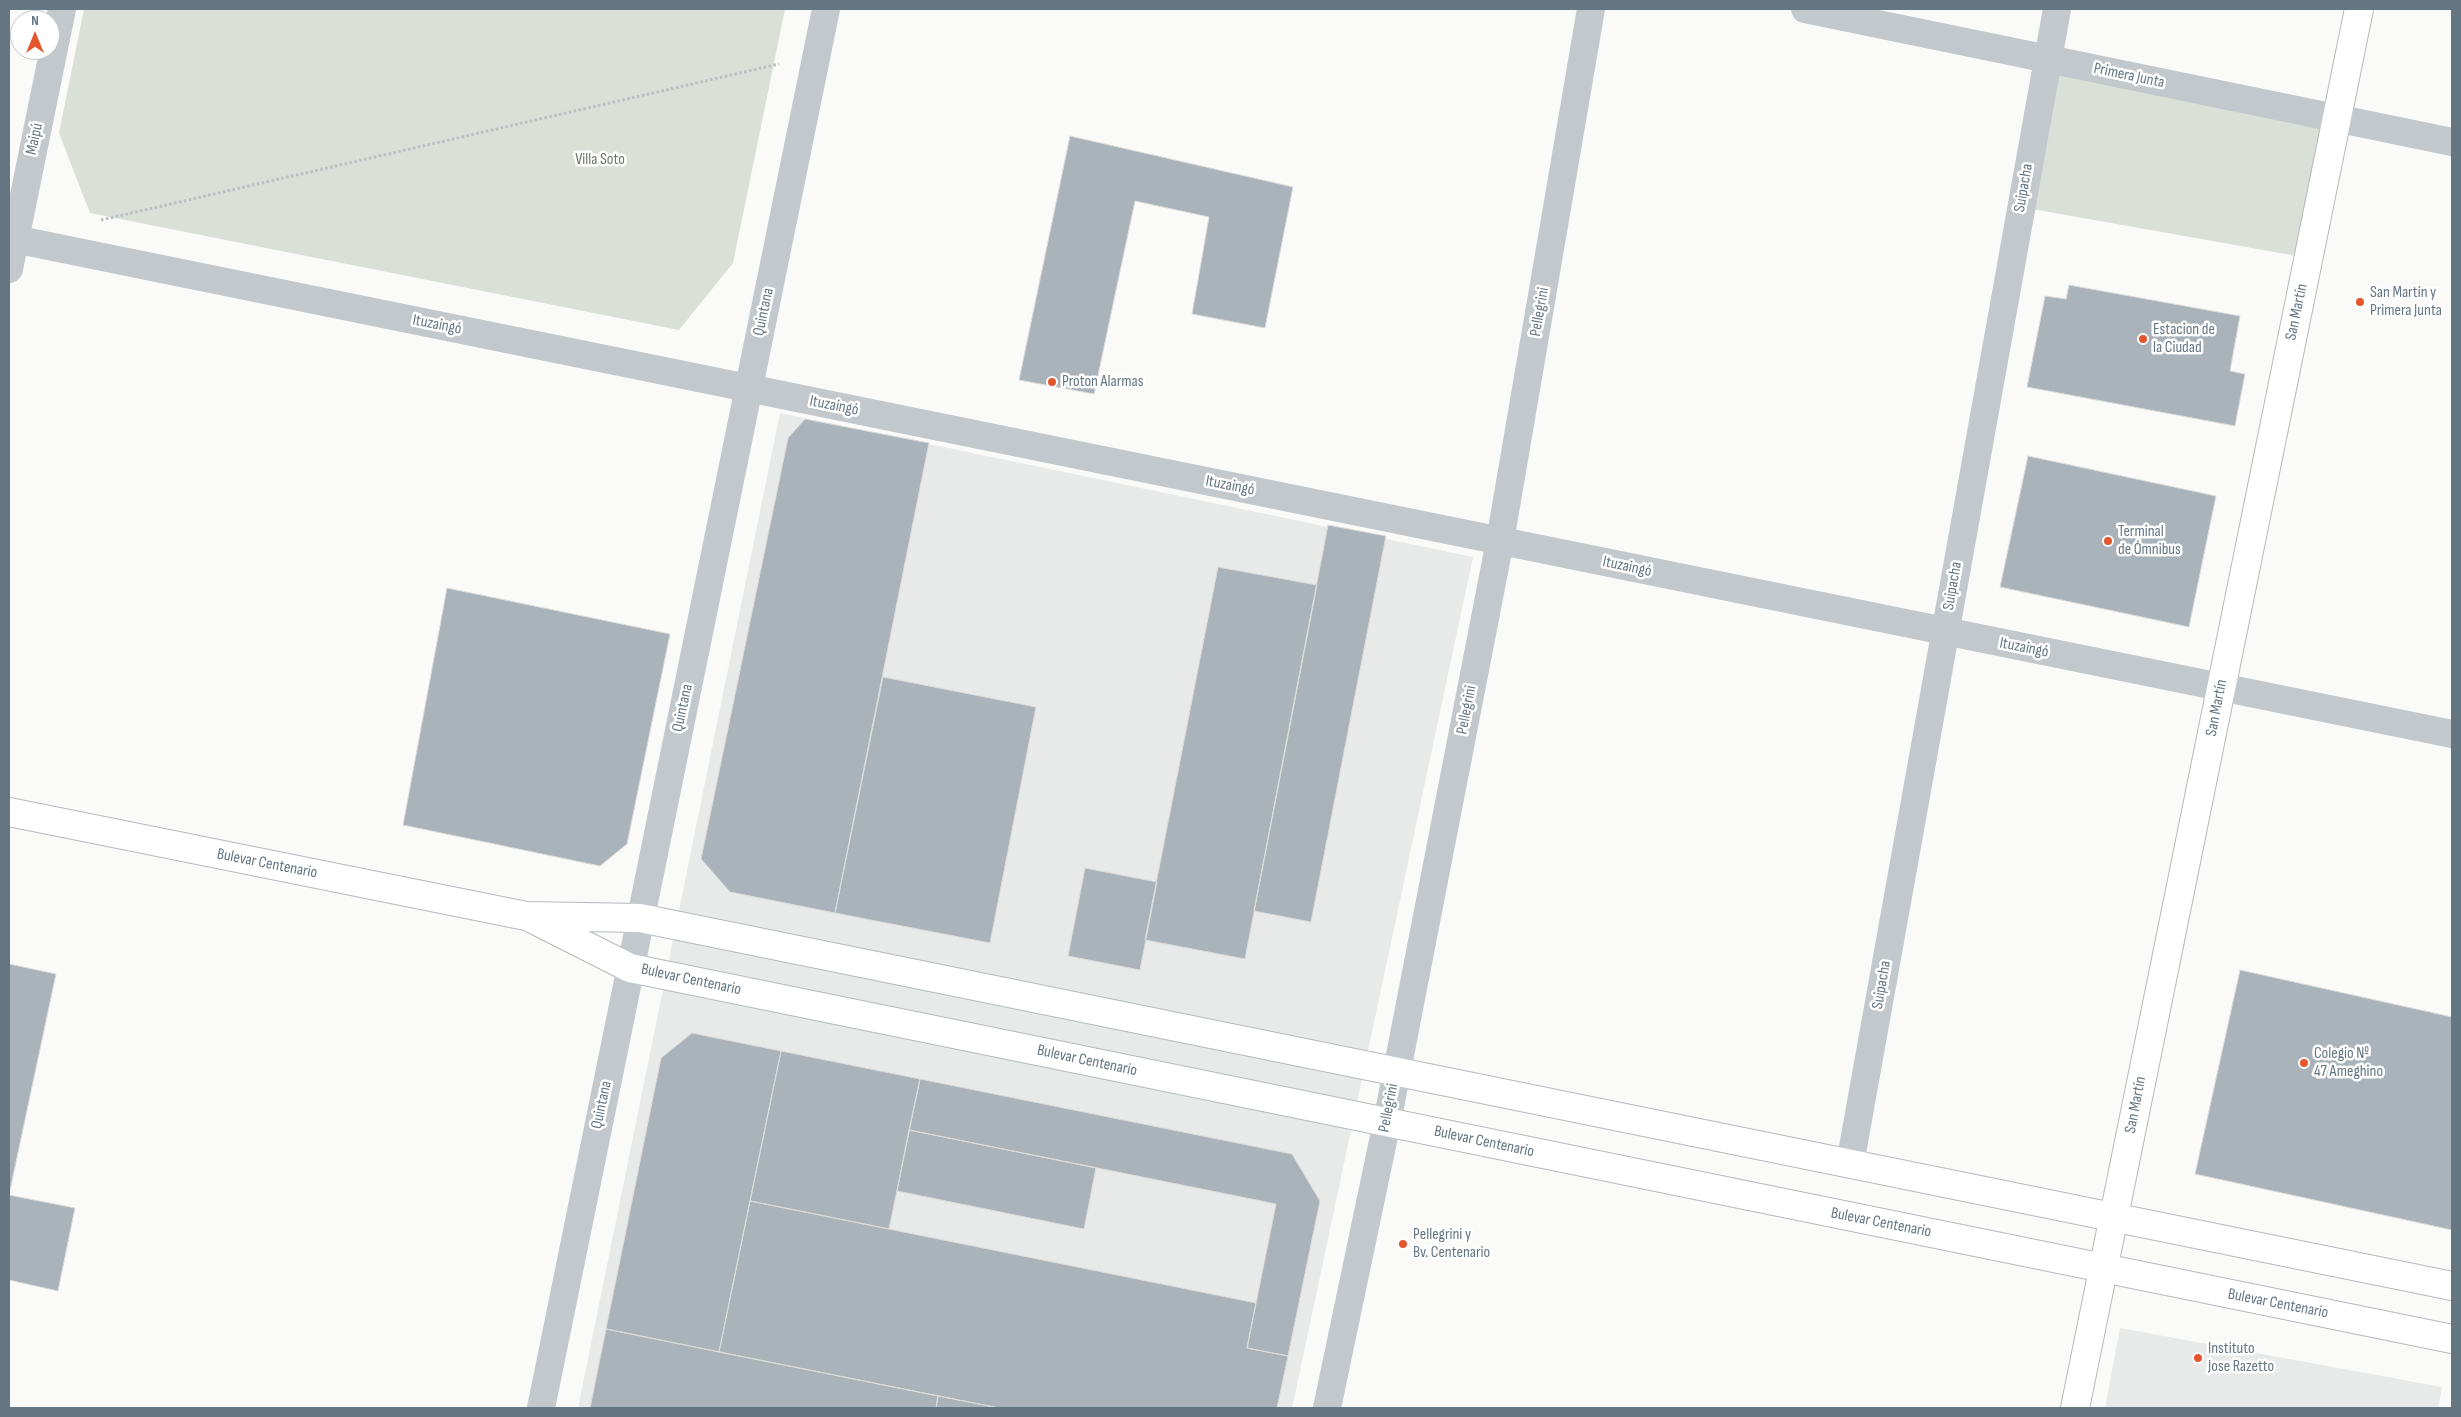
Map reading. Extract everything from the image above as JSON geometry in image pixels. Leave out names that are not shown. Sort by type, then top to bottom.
[{"type":"main road","name":"San Martín","points":[[2075,1408],[2359,9]]},
{"type":"main road","name":"Bulevar Centenario","points":[[9,812],[526,916],[640,918],[2452,1286]]},
{"type":"main road","name":"Bulevar Centenario","points":[[526,916],[630,968],[2452,1339]]},
{"type":"street","name":"Maipú","points":[[9,269],[12,239],[62,9]]},
{"type":"street","name":"Quintana","points":[[541,1408],[826,9]]},
{"type":"street","name":"Pellegrini","points":[[1327,1408],[1387,1122],[1500,541],[1591,9]]},
{"type":"street","name":"Primera Junta","points":[[1805,9],[2452,142]]},
{"type":"street","name":"Suipacha","points":[[1850,1164],[2057,9]]},
{"type":"street","name":"Ituzaingó","points":[[12,239],[2452,734]]},
{"type":"path","points":[[92,222],[816,56]]},
{"type":"shaded area","points":[[780,413],[1473,557],[1292,1408],[578,1408]]},
{"type":"shaded area","name":"Instituto Jose Razetto","points":[[2120,1328],[2442,1387],[2438,1408],[2105,1408]]},
{"type":"green space","name":"Villa Soto","points":[[84,9],[785,9],[733,263],[679,330],[90,213],[59,133]]},
{"type":"green space","points":[[2047,59],[2337,118],[2308,258],[2021,207]]},
{"type":"building","points":[[1070,136],[1293,187],[1265,328],[1192,314],[1209,217],[1135,201],[1094,394],[1019,380]]},
{"type":"building","points":[[2069,285],[2240,316],[2230,371],[2245,374],[2235,426],[2027,387],[2045,296],[2066,299]]},
{"type":"building","points":[[805,419],[929,443],[835,913],[730,892],[701,859],[788,438]]},
{"type":"building","name":"Terminal de Ómnibus","points":[[2028,456],[2216,496],[2189,627],[2000,587]]},
{"type":"building","points":[[1328,525],[1386,536],[1311,922],[1254,911]]},
{"type":"building","points":[[1218,567],[1317,585],[1245,959],[1145,940]]},
{"type":"building","points":[[447,588],[670,634],[627,844],[600,866],[403,825]]},
{"type":"building","points":[[883,677],[1036,707],[990,943],[835,913]]},
{"type":"building","points":[[1085,868],[1157,882],[1140,970],[1068,956]]},
{"type":"building","points":[[9,964],[56,974],[9,1195]]},
{"type":"building","points":[[2240,970],[2452,1017],[2452,1230],[2195,1174]]},
{"type":"building","points":[[692,1033],[781,1051],[719,1352],[606,1329],[661,1058]]},
{"type":"building","points":[[781,1051],[920,1079],[889,1229],[750,1201]]},
{"type":"building","points":[[920,1079],[1292,1154],[1320,1201],[1288,1356],[1247,1348],[1276,1204],[909,1130]]},
{"type":"building","points":[[909,1130],[1096,1168],[1084,1229],[897,1191]]},
{"type":"building","points":[[9,1195],[75,1208],[58,1291],[9,1280]]},
{"type":"building","points":[[750,1201],[1256,1303],[1247,1348],[1288,1356],[1277,1408],[999,1408],[719,1352]]},
{"type":"building","points":[[606,1329],[938,1396],[936,1408],[590,1408]]},
{"type":"building","points":[[938,1396],[999,1408],[936,1408]]},
{"type":"place","name":"San Martín y Primera Junta","points":[[2360,302]]},
{"type":"place","name":"Estacion de la Ciudad","points":[[2143,339]]},
{"type":"place","name":"Proton Alarmas","points":[[1052,382]]},
{"type":"place","name":"Terminal de Ómnibus","points":[[2108,541]]},
{"type":"place","name":"Colegio Nº 47 Ameghino","points":[[2304,1063]]},
{"type":"place","name":"Pellegrini y Bv. Centenario","points":[[1403,1244]]},
{"type":"place","name":"Instituto Jose Razetto","points":[[2198,1358]]}]
